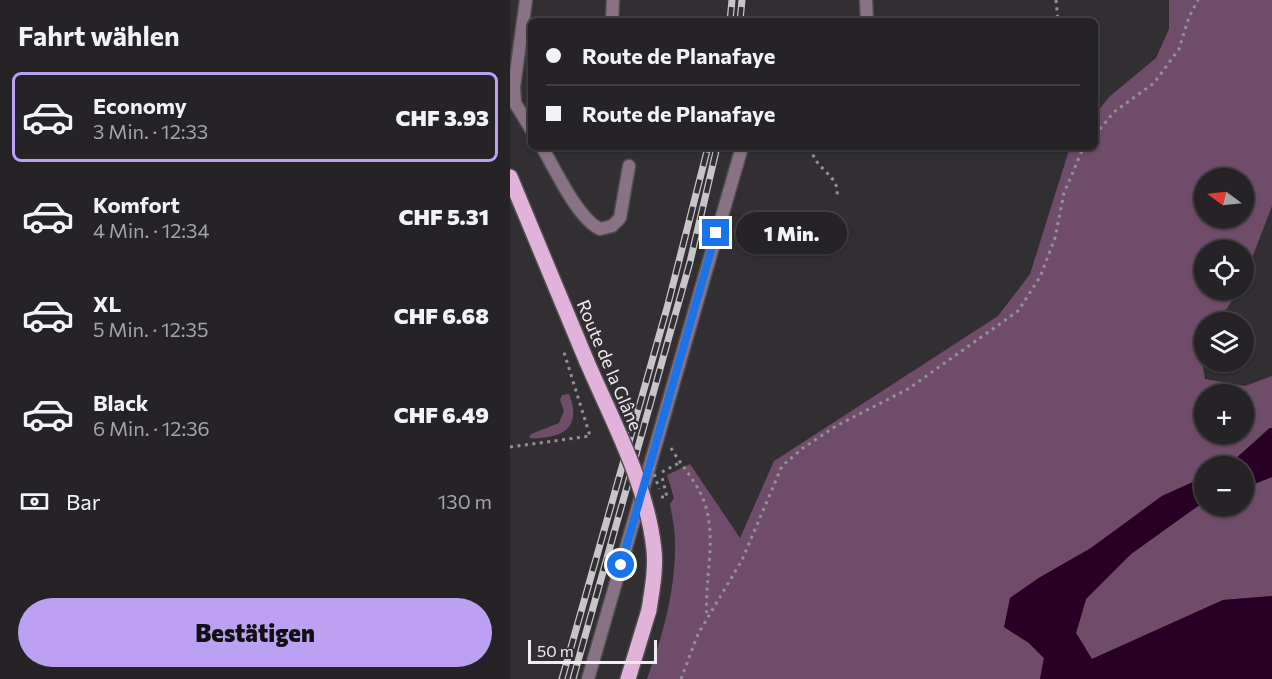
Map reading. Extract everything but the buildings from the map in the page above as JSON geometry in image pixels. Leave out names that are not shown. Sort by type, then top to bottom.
[{"type":"main road","name":"Route de la Glâne","points":[[510,177],[639,484],[649,517],[654,552],[650,610],[628,679]]},
{"type":"street","points":[[526,0],[514,87],[516,103],[528,124]]},
{"type":"street","points":[[612,18],[613,0]]},
{"type":"street","points":[[866,0],[867,18]]},
{"type":"street","points":[[544,150],[581,212],[590,224],[600,229],[612,226],[620,218],[629,166]]},
{"type":"street","points":[[588,679],[741,150]]},
{"type":"path","points":[[1056,0],[1058,18]]},
{"type":"path","points":[[1098,131],[1114,112],[1154,83],[1179,49],[1189,17],[1198,0]]},
{"type":"path","points":[[812,150],[815,160],[836,182],[837,195]]},
{"type":"path","points":[[681,679],[698,634],[741,560],[782,466],[803,448],[836,426],[908,389],[1018,311],[1041,277],[1055,238],[1064,194],[1084,150]]},
{"type":"path","points":[[510,447],[590,436],[562,346],[567,344]]},
{"type":"path","points":[[660,428],[679,463],[697,485],[706,505],[710,540],[706,594],[707,618]]},
{"type":"path","points":[[663,497],[668,496],[660,473],[679,463]]},
{"type":"shaded area","points":[[1169,0],[1272,0],[1272,206],[1254,253],[1254,240],[1194,240],[1194,300],[1232,300],[1225,312],[1194,312],[1194,372],[1204,372],[1205,379],[1234,384],[1194,384],[1194,444],[1252,444],[1240,456],[1194,456],[1194,482],[1162,496],[1091,548],[1037,579],[1004,627],[1029,643],[1044,658],[1040,679],[647,679],[663,629],[671,594],[675,559],[675,536],[670,504],[674,498],[667,475],[690,464],[740,538],[774,461],[998,316],[1030,274],[1069,150],[1098,150],[1098,111],[1109,97],[1156,58],[1169,29]]},
{"type":"shaded area","points":[[1272,376],[1272,428],[1269,428],[1254,442],[1254,384],[1250,384]]},
{"type":"shaded area","points":[[569,394],[573,416],[572,422],[564,432],[540,438],[529,438],[531,434],[559,423],[564,411],[560,400],[562,395]]},
{"type":"shaded area","points":[[1272,428],[1272,477],[1254,484],[1254,456],[1238,456]]},
{"type":"shaded area","points":[[1272,477],[1272,596],[1223,600],[1092,659],[1076,633],[1086,599],[1131,554],[1194,509],[1194,516],[1254,516],[1254,484]]},
{"type":"shaded area","points":[[1194,482],[1194,509],[1131,554],[1086,599],[1076,633],[1092,659],[1223,600],[1272,596],[1272,679],[1040,679],[1044,658],[1029,643],[1004,627],[1010,598],[1037,579],[1091,548],[1162,496]]},
{"type":"railway","points":[[730,18],[732,0]]},
{"type":"railway","points":[[740,18],[742,0]]},
{"type":"railway","points":[[562,679],[667,308],[707,150]]},
{"type":"railway","points":[[573,679],[690,262],[716,150]]},
{"type":"route","points":[[621,565],[716,233]]}]
